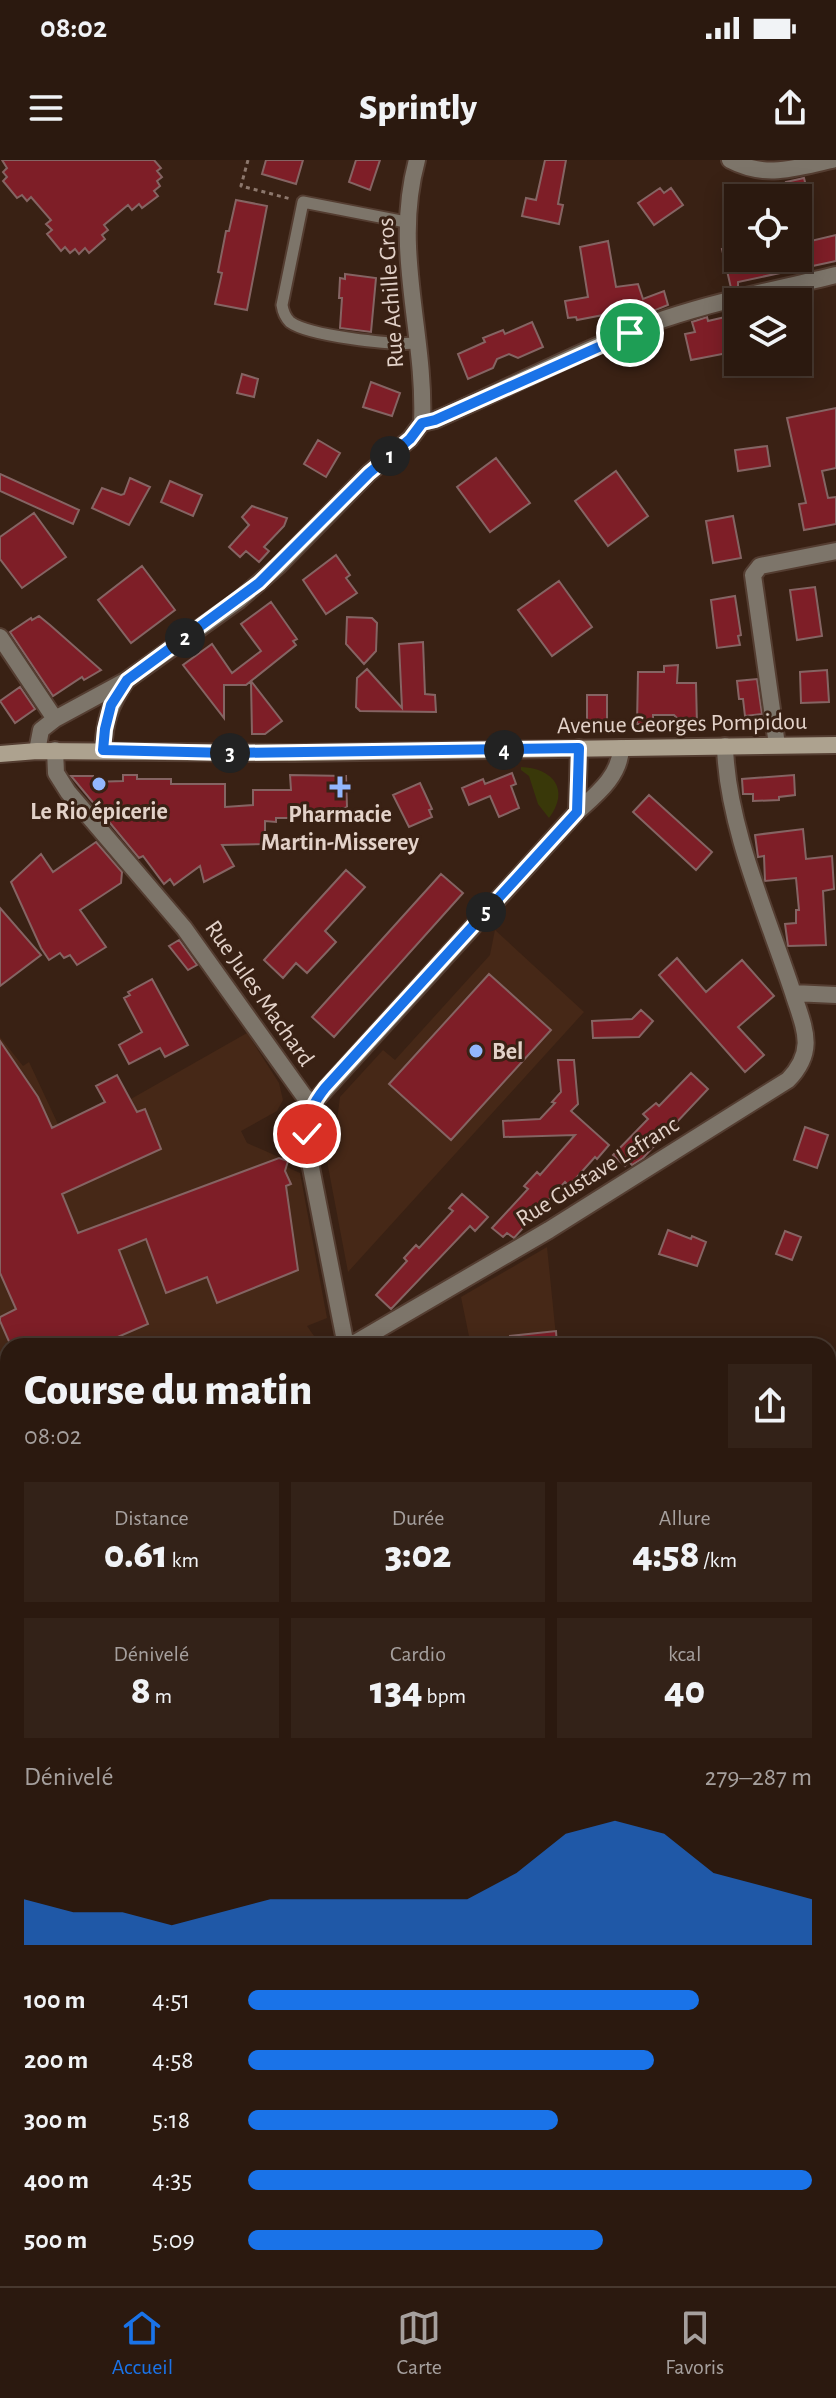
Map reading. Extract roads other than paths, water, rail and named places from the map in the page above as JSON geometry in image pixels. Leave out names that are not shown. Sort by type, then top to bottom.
[{"type":"main road","name":"Avenue Georges Pompidou","points":[[0,754],[46,750],[193,753],[836,745]]},
{"type":"street","name":"Rue Achille Gros","points":[[417,160],[410,183],[406,222],[422,391],[422,423]]},
{"type":"street","points":[[730,160],[755,171],[773,172],[832,160]]},
{"type":"street","points":[[46,750],[41,730],[55,719],[127,680],[259,583],[369,473],[410,439],[422,423],[661,320],[836,275]]},
{"type":"street","points":[[777,745],[753,575],[760,566],[836,551]]},
{"type":"street","points":[[0,637],[55,719]]},
{"type":"street","points":[[103,750],[111,705],[127,680]]},
{"type":"street","name":"Rue Gustave Lefranc","points":[[364,1338],[549,1230],[788,1080],[803,1061],[807,1039],[745,850],[730,789],[725,746]]},
{"type":"street","points":[[577,812],[579,748]]},
{"type":"street","points":[[313,1103],[577,812],[607,783],[621,761],[621,748]]},
{"type":"street","name":"Rue Jules Machard","points":[[46,750],[68,792],[184,928],[304,1096],[313,1103],[309,1114],[307,1147],[345,1338]]},
{"type":"street","points":[[793,993],[836,995]]},
{"type":"lane","points":[[406,222],[303,202],[282,305],[288,320],[296,325],[346,338],[416,343]]},
{"type":"place","name":"Le Rio épicerie","points":[[99,784]]},
{"type":"place","name":"Pharmacie Martin-Misserey","points":[[340,787]]},
{"type":"place","name":"Bel","points":[[476,1051]]}]
